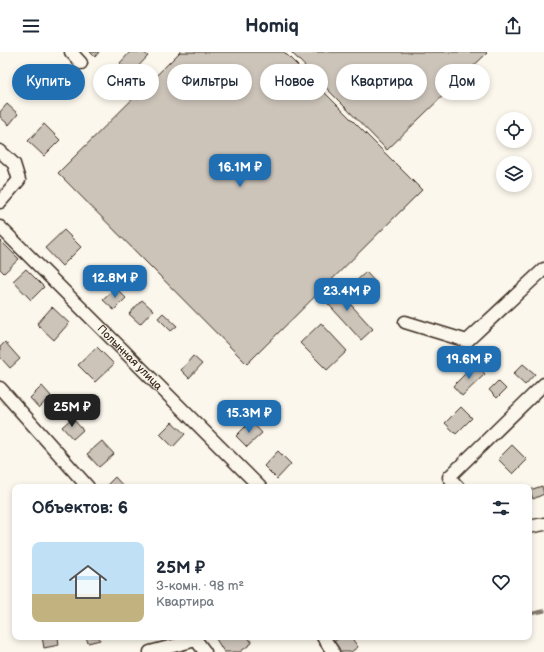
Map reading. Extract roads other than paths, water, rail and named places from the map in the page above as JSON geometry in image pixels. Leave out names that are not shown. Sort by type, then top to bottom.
[{"type":"lane","points":[[71,52],[81,63]]},
{"type":"lane","points":[[0,151],[14,164],[19,180],[0,202]]},
{"type":"lane","name":"Полынная улица","points":[[0,227],[257,484]]},
{"type":"lane","points":[[405,322],[467,341],[544,270]]},
{"type":"lane","points":[[455,484],[449,477],[544,384]]},
{"type":"lane","points":[[0,388],[85,484]]},
{"type":"lane","points":[[532,526],[544,524]]},
{"type":"lane","points":[[152,652],[190,640]]},
{"type":"lane","points":[[197,640],[205,652]]},
{"type":"lane","points":[[325,640],[333,652]]},
{"type":"waterway","points":[[532,613],[544,611]]}]
